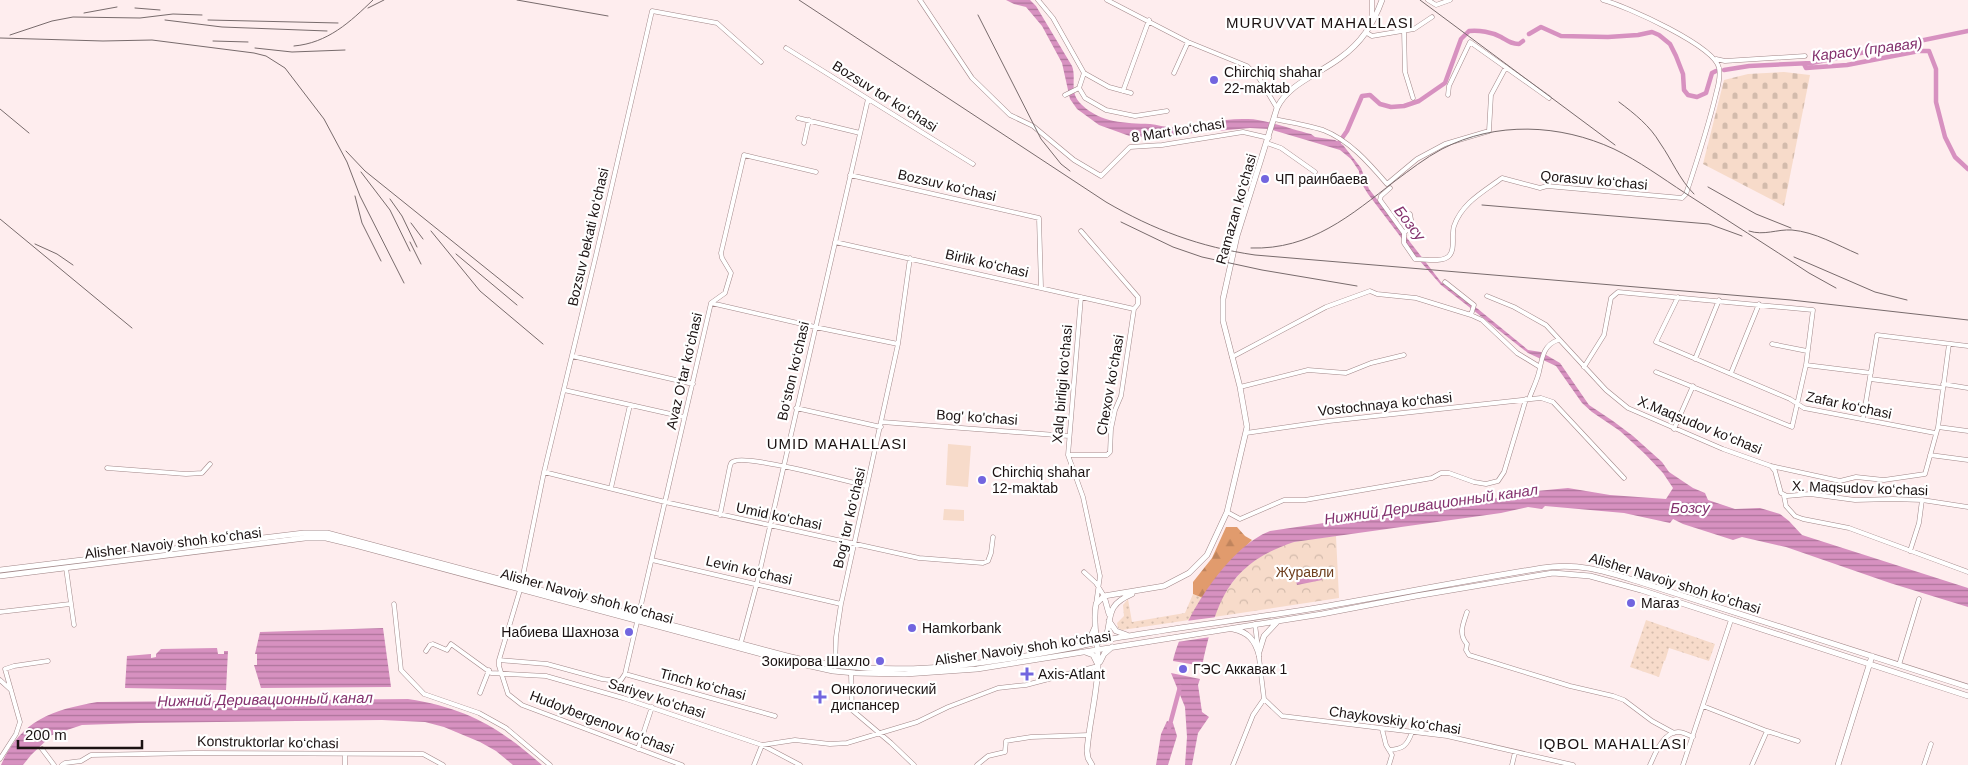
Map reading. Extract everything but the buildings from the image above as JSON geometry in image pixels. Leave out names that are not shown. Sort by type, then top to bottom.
[{"type":"main road","name":"Ramazan ko‘chasi","points":[[1104,596],[1171,584],[1193,570],[1209,551],[1227,512],[1246,433],[1246,421],[1240,387],[1223,321],[1223,300],[1236,236],[1277,108],[1287,94],[1339,59],[1368,31],[1382,0]]},
{"type":"main road","name":"Alisher Navoiy shoh koʻchasi","points":[[0,570],[319,532],[357,540],[520,588]]},
{"type":"main road","name":"Alisher Navoiy shoh koʻchasi","points":[[0,576],[297,539],[320,538],[355,545],[639,618],[799,664],[851,673],[905,674],[960,670],[1079,649],[1105,640],[1130,635],[1321,607],[1542,568],[1575,565],[1643,583],[1968,687]]},
{"type":"main road","name":"Alisher Navoiy shoh koʻchasi","points":[[740,646],[835,666],[872,669],[947,666],[1079,649],[1099,649],[1280,620],[1482,584],[1559,573],[1582,574],[1604,579],[1968,696]]},
{"type":"main road","points":[[1109,617],[1120,600],[1142,590]]},
{"type":"main road","points":[[1092,765],[1087,752],[1097,690],[1099,649],[1095,627],[1095,606],[1104,596]]},
{"type":"main road","points":[[1099,649],[1105,640],[1109,627],[1109,617],[1104,596]]},
{"type":"main road","points":[[1253,616],[1254,624]]},
{"type":"main road","points":[[1109,617],[1119,633],[1130,635]]},
{"type":"main road","points":[[1259,655],[1260,645],[1264,636],[1280,620]]},
{"type":"main road","points":[[1095,627],[1101,634],[1105,633],[1109,627]]},
{"type":"main road","points":[[1095,627],[1089,639],[1079,649],[1093,655],[1098,666]]},
{"type":"main road","points":[[1228,628],[1247,634],[1254,642],[1259,655]]},
{"type":"main road","points":[[1098,666],[1104,654],[1114,646],[1113,638]]},
{"type":"main road","points":[[1838,765],[1872,656]]},
{"type":"street","name":"8 Mart ko‘chasi","points":[[920,0],[972,78],[1010,115],[1040,130],[1074,160],[1101,176],[1130,146],[1162,145],[1243,132],[1268,140],[1315,172]]},
{"type":"street","points":[[1038,0],[1053,18],[1084,73],[1109,87],[1131,93]]},
{"type":"street","points":[[1107,0],[1149,20],[1188,42],[1247,66],[1259,78],[1277,108]]},
{"type":"street","points":[[1372,0],[1372,16],[1368,31],[1372,36],[1419,27],[1432,17]]},
{"type":"street","points":[[1428,0],[1436,5],[1450,0]]},
{"type":"street","points":[[1603,0],[1619,4],[1636,12],[1693,42],[1708,51],[1716,59],[1725,61],[1805,56]]},
{"type":"street","name":"Bozsuv bekati ko‘chasi","points":[[520,588],[544,472],[652,11],[717,23],[761,62]]},
{"type":"street","points":[[1124,90],[1149,20]]},
{"type":"street","points":[[1404,30],[1405,72],[1413,98]]},
{"type":"street","points":[[1174,73],[1188,42]]},
{"type":"street","points":[[1448,96],[1449,86],[1470,42],[1549,98]]},
{"type":"street","name":"Bozsuv tor ko‘chasi","points":[[786,48],[973,164]]},
{"type":"street","name":"Qorasuv ko‘chasi","points":[[1404,233],[1404,243],[1415,259],[1441,260],[1450,256],[1454,226],[1467,203],[1502,178],[1540,188],[1548,186],[1682,198],[1686,194],[1710,117],[1720,75],[1716,59]]},
{"type":"street","points":[[1274,119],[1323,130],[1345,142],[1367,160],[1387,184],[1417,159],[1445,144],[1489,131],[1491,95],[1506,67]]},
{"type":"street","points":[[1065,95],[1079,88],[1084,73]]},
{"type":"street","points":[[1079,88],[1085,98],[1106,110],[1135,116],[1166,111]]},
{"type":"street","name":"Bo‘ston ko‘chasi","points":[[740,646],[757,583],[782,466],[868,99]]},
{"type":"street","points":[[798,118],[860,133]]},
{"type":"street","points":[[804,143],[809,120]]},
{"type":"street","name":"Avaz O‘tar ko‘chasi","points":[[639,618],[664,502],[712,303],[725,293],[731,273],[721,253],[744,155],[816,172]]},
{"type":"street","name":"Bozsuv ko‘chasi","points":[[850,175],[1039,218],[1041,287]]},
{"type":"street","points":[[1390,188],[1380,196],[1380,200],[1404,233],[1412,225],[1410,214]]},
{"type":"street","points":[[1081,231],[1138,298],[1138,304],[1134,308]]},
{"type":"street","name":"Birlik ko‘chasi","points":[[835,242],[1134,308]]},
{"type":"street","name":"Bog‘ tor ko‘chasi","points":[[835,666],[836,637],[842,604],[898,344],[910,258]]},
{"type":"street","points":[[1445,282],[1474,305],[1471,315]]},
{"type":"street","points":[[1232,357],[1326,307],[1364,292],[1414,297],[1471,315],[1482,320],[1517,353],[1540,364]]},
{"type":"street","points":[[1584,367],[1604,335],[1611,298],[1618,292],[1814,310],[1798,405],[1790,399],[1656,342],[1678,298]]},
{"type":"street","points":[[1227,512],[1240,519],[1281,500],[1304,500],[1359,492],[1432,478],[1442,473],[1486,484],[1498,481],[1548,345],[1558,340],[1546,325],[1514,307],[1487,296]]},
{"type":"street","name":"Xalq birligi ko‘chasi","points":[[1081,297],[1068,455],[1083,497],[1100,576],[1095,606]]},
{"type":"street","points":[[1694,359],[1719,300]]},
{"type":"street","points":[[712,303],[898,344]]},
{"type":"street","points":[[1731,373],[1759,304]]},
{"type":"street","name":"Chexov ko‘chasi","points":[[1068,455],[1107,455],[1110,452],[1111,429],[1122,391],[1134,308]]},
{"type":"street","points":[[1863,419],[1878,334],[1968,346]]},
{"type":"street","name":"X.Maqsudov ko‘chasi","points":[[1558,340],[1606,390],[1628,408],[1723,449],[1771,466],[1840,481],[1856,477],[1884,480],[1925,474],[1930,455]]},
{"type":"street","points":[[1772,344],[1808,351]]},
{"type":"street","points":[[1949,344],[1938,427],[1930,455],[1968,460]]},
{"type":"street","points":[[1240,387],[1308,370],[1346,373],[1371,363],[1404,355]]},
{"type":"street","points":[[572,356],[692,384]]},
{"type":"street","points":[[1806,365],[1871,373]]},
{"type":"street","name":"Zafar ko‘chasi","points":[[1656,372],[1792,427],[1798,405],[1804,408],[1935,433]]},
{"type":"street","points":[[1870,379],[1968,388]]},
{"type":"street","points":[[1674,429],[1693,386]]},
{"type":"street","points":[[564,390],[684,417]]},
{"type":"street","name":"Vostochnaya ko‘chasi","points":[[1246,433],[1329,421],[1541,398],[1553,402],[1624,478]]},
{"type":"street","points":[[611,488],[630,404]]},
{"type":"street","points":[[796,408],[881,427]]},
{"type":"street","name":"Bog' ko'chasi","points":[[882,422],[1070,436]]},
{"type":"street","points":[[1938,427],[1968,431]]},
{"type":"street","points":[[720,515],[732,462],[736,460],[750,460],[782,466],[867,486]]},
{"type":"street","points":[[107,468],[186,474],[202,473],[210,464]]},
{"type":"street","name":"X. Maqsudov ko‘chasi","points":[[1771,466],[1775,471],[1781,493],[1784,496],[1810,494],[1854,500],[1922,500],[1968,507]]},
{"type":"street","name":"Umid ko‘chasi","points":[[544,472],[720,515],[855,542],[919,558],[983,564],[988,561],[991,553],[992,537]]},
{"type":"street","points":[[1784,496],[1786,506],[1795,516],[1849,528],[1968,572]]},
{"type":"street","points":[[1910,551],[1919,522],[1922,500]]},
{"type":"street","name":"Levin ko‘chasi","points":[[652,560],[842,604]]},
{"type":"street","points":[[66,568],[74,624]]},
{"type":"street","points":[[1100,576],[1096,580],[1084,572],[1104,596]]},
{"type":"street","points":[[502,674],[499,660],[520,588]]},
{"type":"street","points":[[1899,665],[1919,598]]},
{"type":"street","points":[[0,612],[70,604]]},
{"type":"street","points":[[394,604],[401,670],[424,694],[479,713],[506,728],[550,765]]},
{"type":"street","points":[[1467,612],[1461,634],[1467,644],[1466,650],[1469,656],[1570,686],[1613,696],[1624,700],[1652,721],[1674,733],[1693,737]]},
{"type":"street","points":[[625,674],[639,618]]},
{"type":"street","points":[[1683,765],[1731,620]]},
{"type":"street","points":[[1233,765],[1253,715],[1264,699],[1254,624]]},
{"type":"street","name":"Sariyev ko‘chasi","points":[[426,651],[433,644],[447,650],[451,644],[495,674],[546,676],[652,707],[762,745],[800,765]]},
{"type":"street","name":"Tinch ko‘chasi","points":[[499,660],[547,664],[602,679],[617,681],[621,680],[625,674],[775,716]]},
{"type":"street","points":[[0,759],[16,734],[20,722],[5,670],[14,666],[48,661]]},
{"type":"street","points":[[754,765],[762,745],[795,740],[830,744],[847,743],[917,722],[948,707],[998,688],[1035,683],[1098,666]]},
{"type":"street","points":[[480,693],[489,670]]},
{"type":"street","points":[[851,673],[852,710],[914,765]]},
{"type":"street","name":"Hudoybergenov ko‘chasi","points":[[502,674],[508,694],[522,705],[682,765]]},
{"type":"street","points":[[0,680],[12,691]]},
{"type":"street","name":"Chaykovskiy ko‘chasi","points":[[1264,699],[1282,716],[1447,736],[1573,765]]},
{"type":"street","points":[[1703,706],[1798,741]]},
{"type":"street","points":[[638,749],[652,707]]},
{"type":"street","points":[[1382,729],[1392,755],[1389,765]]},
{"type":"street","points":[[1752,765],[1767,731]]},
{"type":"street","points":[[1389,750],[1403,748],[1412,732]]},
{"type":"street","points":[[1650,765],[1662,742],[1674,733]]},
{"type":"street","points":[[977,765],[988,756],[1005,752],[1006,741],[1031,737],[1089,735]]},
{"type":"street","points":[[1924,765],[1931,744]]},
{"type":"street","points":[[42,749],[54,765]]},
{"type":"street","points":[[1512,765],[1515,752]]},
{"type":"street","name":"Konstruktorlar ko‘chasi","points":[[62,765],[81,761],[91,755],[195,753],[423,754],[443,765]]},
{"type":"street","points":[[345,755],[345,765]]},
{"type":"green space","points":[[1784,72],[1810,75],[1784,206],[1703,164],[1724,80],[1748,74]]},
{"type":"green space","points":[[948,444],[971,446],[968,487],[946,485]]},
{"type":"green space","points":[[944,509],[964,510],[964,521],[943,520]]},
{"type":"green space","points":[[1226,527],[1237,527],[1245,536],[1252,540],[1219,574],[1203,598],[1193,594],[1193,582],[1212,558]]},
{"type":"green space","name":"Журавли","points":[[1336,536],[1339,598],[1214,617],[1226,591],[1244,569],[1255,560],[1266,553],[1293,542]]},
{"type":"green space","points":[[1193,594],[1203,598],[1189,620],[1122,630],[1118,628],[1117,623],[1124,616],[1123,605],[1128,599],[1132,622],[1185,613]]},
{"type":"green space","points":[[1646,620],[1715,644],[1709,661],[1669,648],[1665,661],[1662,660],[1664,661],[1659,677],[1630,667]]},
{"type":"water","name":"Бозсу","points":[[1006,0],[1030,0],[1036,6],[1072,66],[1075,96],[1089,111],[1105,119],[1173,127],[1230,119],[1255,119],[1311,134],[1315,137],[1335,140],[1343,145],[1361,168],[1369,189],[1441,282],[1478,309],[1528,350],[1541,352],[1560,363],[1589,405],[1633,436],[1662,462],[1669,472],[1693,488],[1705,493],[1708,500],[1735,509],[1760,508],[1780,514],[1802,535],[1968,588],[1968,607],[1890,583],[1786,547],[1742,537],[1733,540],[1673,519],[1670,523],[1624,513],[1545,506],[1542,509],[1528,507],[1501,513],[1294,542],[1271,551],[1253,562],[1239,574],[1228,589],[1213,623],[1202,666],[1173,661],[1186,625],[1197,605],[1223,568],[1254,539],[1270,531],[1478,502],[1526,492],[1568,488],[1610,495],[1666,499],[1673,488],[1663,473],[1645,454],[1620,431],[1582,403],[1556,366],[1528,353],[1441,285],[1412,252],[1368,194],[1360,181],[1359,171],[1351,159],[1340,150],[1269,129],[1250,128],[1172,135],[1150,135],[1135,138],[1099,125],[1077,109],[1070,99],[1062,63],[1042,26],[1026,7]]},
{"type":"water","points":[[1321,572],[1322,580],[1297,585],[1295,577]]},
{"type":"water","points":[[383,628],[391,687],[261,688],[254,665],[257,665],[257,654],[255,654],[260,632]]},
{"type":"water","points":[[217,648],[218,654],[224,654],[224,651],[228,651],[226,690],[125,688],[127,656],[151,654],[151,658],[156,657],[156,654],[161,649]]},
{"type":"water","points":[[1171,673],[1200,679],[1198,685],[1202,712],[1209,717],[1198,733],[1192,765],[1185,765],[1187,737],[1185,707]]},
{"type":"water","points":[[408,699],[447,708],[481,721],[511,740],[542,765],[513,765],[496,751],[480,742],[444,727],[425,722],[382,720],[82,725],[52,735],[23,765],[1,765],[18,737],[28,727],[52,714],[97,702]]},
{"type":"water","points":[[1167,721],[1173,723],[1177,736],[1168,765],[1156,765],[1161,734]]},
{"type":"pier","points":[[1217,617],[1211,637],[1177,642],[1186,621]]},
{"type":"waterway","name":"Карасу (правая)","points":[[1529,34],[1541,27],[1561,36],[1608,37],[1652,32],[1670,44],[1683,74],[1684,90],[1688,95],[1697,97],[1706,93],[1712,73],[1716,71]]},
{"type":"waterway","name":"Карасу (правая)","points":[[1338,144],[1347,131],[1362,96],[1370,95],[1380,104],[1391,107],[1404,106],[1419,101],[1445,83],[1461,39],[1469,31],[1490,33],[1519,44],[1523,41]]},
{"type":"waterway","name":"Карасу (правая)","points":[[1724,70],[1749,66],[1812,63],[1968,31]]},
{"type":"waterway","name":"Карасу (правая)","points":[[1804,64],[1806,68],[1847,65],[1919,51],[1929,51],[1936,69],[1936,102],[1945,137],[1955,157],[1968,169]]},
{"type":"waterway","name":"Нижний Деривационный канал","points":[[1169,728],[1180,687]]},
{"type":"railway","points":[[294,46],[317,41],[328,36],[356,16],[373,0]]},
{"type":"railway","points":[[368,8],[384,0]]},
{"type":"railway","points":[[517,0],[608,16]]},
{"type":"railway","points":[[799,0],[1106,202],[1142,221],[1196,242],[1255,255],[1791,300],[1968,320]]},
{"type":"railway","points":[[1420,0],[1615,145]]},
{"type":"railway","points":[[84,13],[117,7]]},
{"type":"railway","points":[[135,8],[160,10]]},
{"type":"railway","points":[[10,35],[52,21],[73,17],[140,18],[173,14],[202,15]]},
{"type":"railway","points":[[978,15],[1041,139],[1061,164],[1070,171]]},
{"type":"railway","points":[[165,20],[222,27],[327,31]]},
{"type":"railway","points":[[208,20],[338,23]]},
{"type":"railway","points":[[0,38],[103,41],[152,40],[266,56],[285,68],[324,119],[347,162],[360,196],[404,283]]},
{"type":"railway","points":[[213,41],[248,42]]},
{"type":"railway","points":[[255,48],[292,52],[345,50]]},
{"type":"railway","points":[[1619,102],[1652,131],[1684,182],[1694,194]]},
{"type":"railway","points":[[0,109],[29,133]]},
{"type":"railway","points":[[1251,248],[1273,247],[1293,243],[1329,228],[1346,218],[1424,160],[1442,149],[1484,134],[1528,129],[1572,135],[1614,149],[1650,170],[1809,273],[1836,288]]},
{"type":"railway","points":[[346,151],[365,171],[523,298]]},
{"type":"railway","points":[[361,172],[390,210],[410,251]]},
{"type":"railway","points":[[1708,187],[1756,214],[1791,228]]},
{"type":"railway","points":[[355,196],[362,223],[381,261]]},
{"type":"railway","points":[[390,199],[402,216],[417,247]]},
{"type":"railway","points":[[1482,205],[1709,224],[1742,236]]},
{"type":"railway","points":[[0,219],[132,328]]},
{"type":"railway","points":[[1121,222],[1173,247],[1202,257],[1262,270],[1357,286]]},
{"type":"railway","points":[[411,223],[423,239]]},
{"type":"railway","points":[[1749,231],[1760,233],[1786,230],[1801,231],[1826,239],[1858,254]]},
{"type":"railway","points":[[431,231],[480,291],[543,344]]},
{"type":"railway","points":[[410,242],[421,264]]},
{"type":"railway","points":[[35,244],[57,254],[73,265]]},
{"type":"railway","points":[[456,254],[517,305]]},
{"type":"railway","points":[[1794,257],[1875,292],[1907,300]]},
{"type":"place","name":"Chirchiq shahar 22-maktab","points":[[1214,80]]},
{"type":"place","name":"ЧП раинбаева","points":[[1265,179]]},
{"type":"place","name":"Chirchiq shahar 12-maktab","points":[[982,480]]},
{"type":"place","name":"Магаз","points":[[1631,603]]},
{"type":"place","name":"Hamkorbank","points":[[912,628]]},
{"type":"place","name":"Набиева Шахноза","points":[[629,632]]},
{"type":"place","name":"Зокирова Шахло","points":[[880,661]]},
{"type":"place","name":"ГЭС Аккавак 1","points":[[1183,669]]},
{"type":"place","name":"Axis-Atlant","points":[[1027,674]]},
{"type":"place","name":"Онкологический диспансер","points":[[820,697]]},
{"type":"district","name":"MURUVVAT MAHALLASI","points":[[1320,22]]},
{"type":"district","name":"UMID MAHALLASI","points":[[837,443]]},
{"type":"district","name":"IQBOL MAHALLASI","points":[[1613,743]]}]
